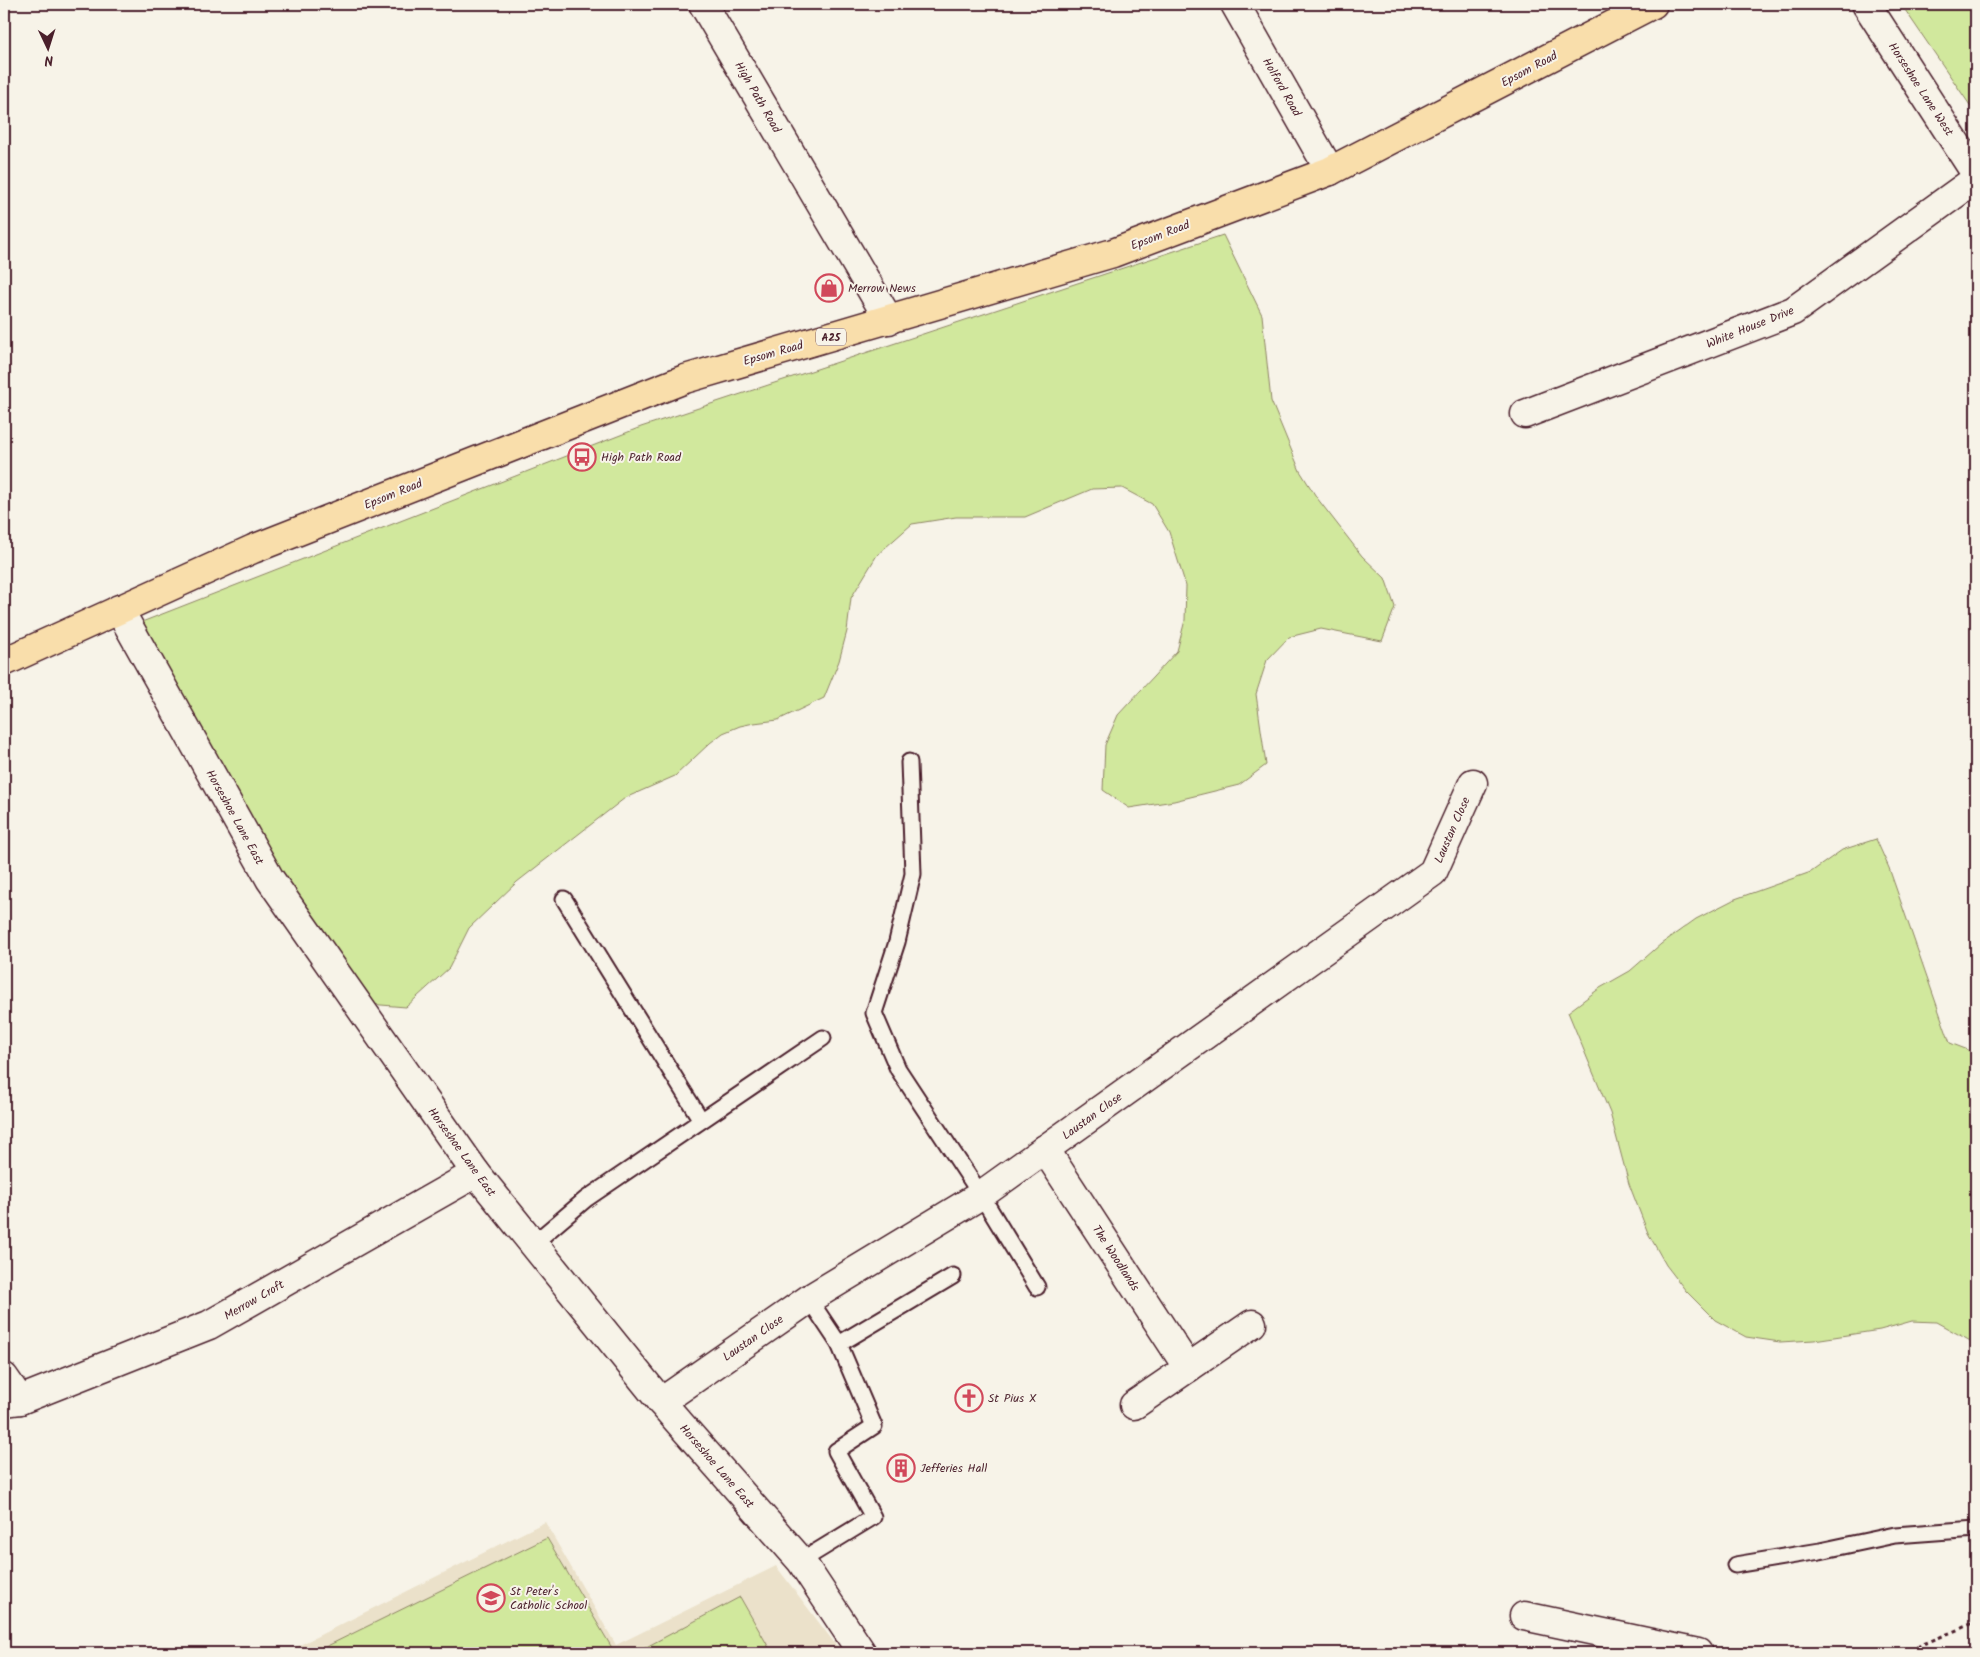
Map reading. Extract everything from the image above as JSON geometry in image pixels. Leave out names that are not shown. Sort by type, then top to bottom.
[{"type":"main road","name":"Epsom Road","points":[[4,662],[253,549],[685,379],[1112,253],[1330,171],[1653,4]]},
{"type":"street","name":"High Path Road","points":[[703,4],[889,320]]},
{"type":"street","name":"Holford Road","points":[[1234,4],[1330,171]]},
{"type":"street","name":"Horseshoe Lane West","points":[[1866,4],[1976,174]]},
{"type":"street","name":"White House Drive","points":[[1525,414],[1793,311],[1897,238],[1976,179]]},
{"type":"street","name":"Horseshoe Lane East","points":[[120,609],[270,879],[476,1174],[661,1402],[801,1561],[862,1653]]},
{"type":"street","name":"Laustan Close","points":[[661,1402],[809,1299],[981,1195],[1433,872],[1473,782]]},
{"type":"street","name":"The Woodlands","points":[[1045,1149],[1188,1368]]},
{"type":"street","name":"Merrow Croft","points":[[4,1376],[12,1401],[209,1325],[476,1174]]},
{"type":"street","points":[[1134,1405],[1252,1324]]},
{"type":"street","points":[[1524,1616],[1698,1653]]},
{"type":"lane","points":[[908,762],[912,874],[897,942],[874,1013],[898,1069],[981,1195],[1037,1287]]},
{"type":"lane","points":[[564,899],[701,1120]]},
{"type":"lane","points":[[533,1244],[586,1199],[823,1038]]},
{"type":"lane","points":[[839,1344],[953,1276]]},
{"type":"lane","points":[[801,1561],[873,1517],[836,1451],[874,1426],[839,1344],[809,1299]]},
{"type":"lane","points":[[1735,1566],[1895,1535],[1976,1528]]},
{"type":"path","points":[[1902,1653],[1976,1622]]},
{"type":"shaded area","name":"St Peter's Catholic School","points":[[545,1522],[616,1645],[776,1566],[842,1653],[284,1653]]},
{"type":"green space","points":[[1901,4],[1976,4],[1976,114]]},
{"type":"green space","points":[[1223,235],[1262,315],[1271,401],[1300,471],[1317,498],[1362,556],[1385,578],[1395,607],[1382,641],[1321,629],[1289,637],[1267,660],[1256,694],[1266,765],[1239,785],[1174,801],[1129,808],[1103,790],[1105,745],[1118,715],[1177,651],[1185,620],[1186,586],[1169,532],[1152,504],[1122,488],[1092,489],[1025,517],[956,517],[912,524],[877,555],[851,598],[847,631],[839,661],[824,698],[778,720],[740,726],[723,733],[675,776],[625,798],[517,882],[469,928],[449,968],[406,1007],[356,1003],[129,627],[641,427]]},
{"type":"green space","points":[[1876,839],[1889,868],[1950,1043],[1976,1053],[1976,1344],[1936,1322],[1912,1321],[1880,1330],[1814,1340],[1780,1342],[1746,1337],[1715,1320],[1686,1291],[1666,1265],[1648,1233],[1629,1184],[1610,1113],[1568,1012],[1600,988],[1630,971],[1661,944],[1696,919],[1735,899],[1811,872],[1842,850]]},
{"type":"green space","points":[[547,1538],[615,1653],[313,1653]]},
{"type":"green space","points":[[740,1597],[772,1653],[635,1653]]},
{"type":"place","name":"Merrow News","points":[[829,288]]},
{"type":"place","name":"High Path Road","points":[[582,457]]},
{"type":"place","name":"St Pius X","points":[[969,1398]]},
{"type":"place","name":"Jefferies Hall","points":[[901,1468]]},
{"type":"place","name":"St Peter's Catholic School","points":[[491,1598]]}]
